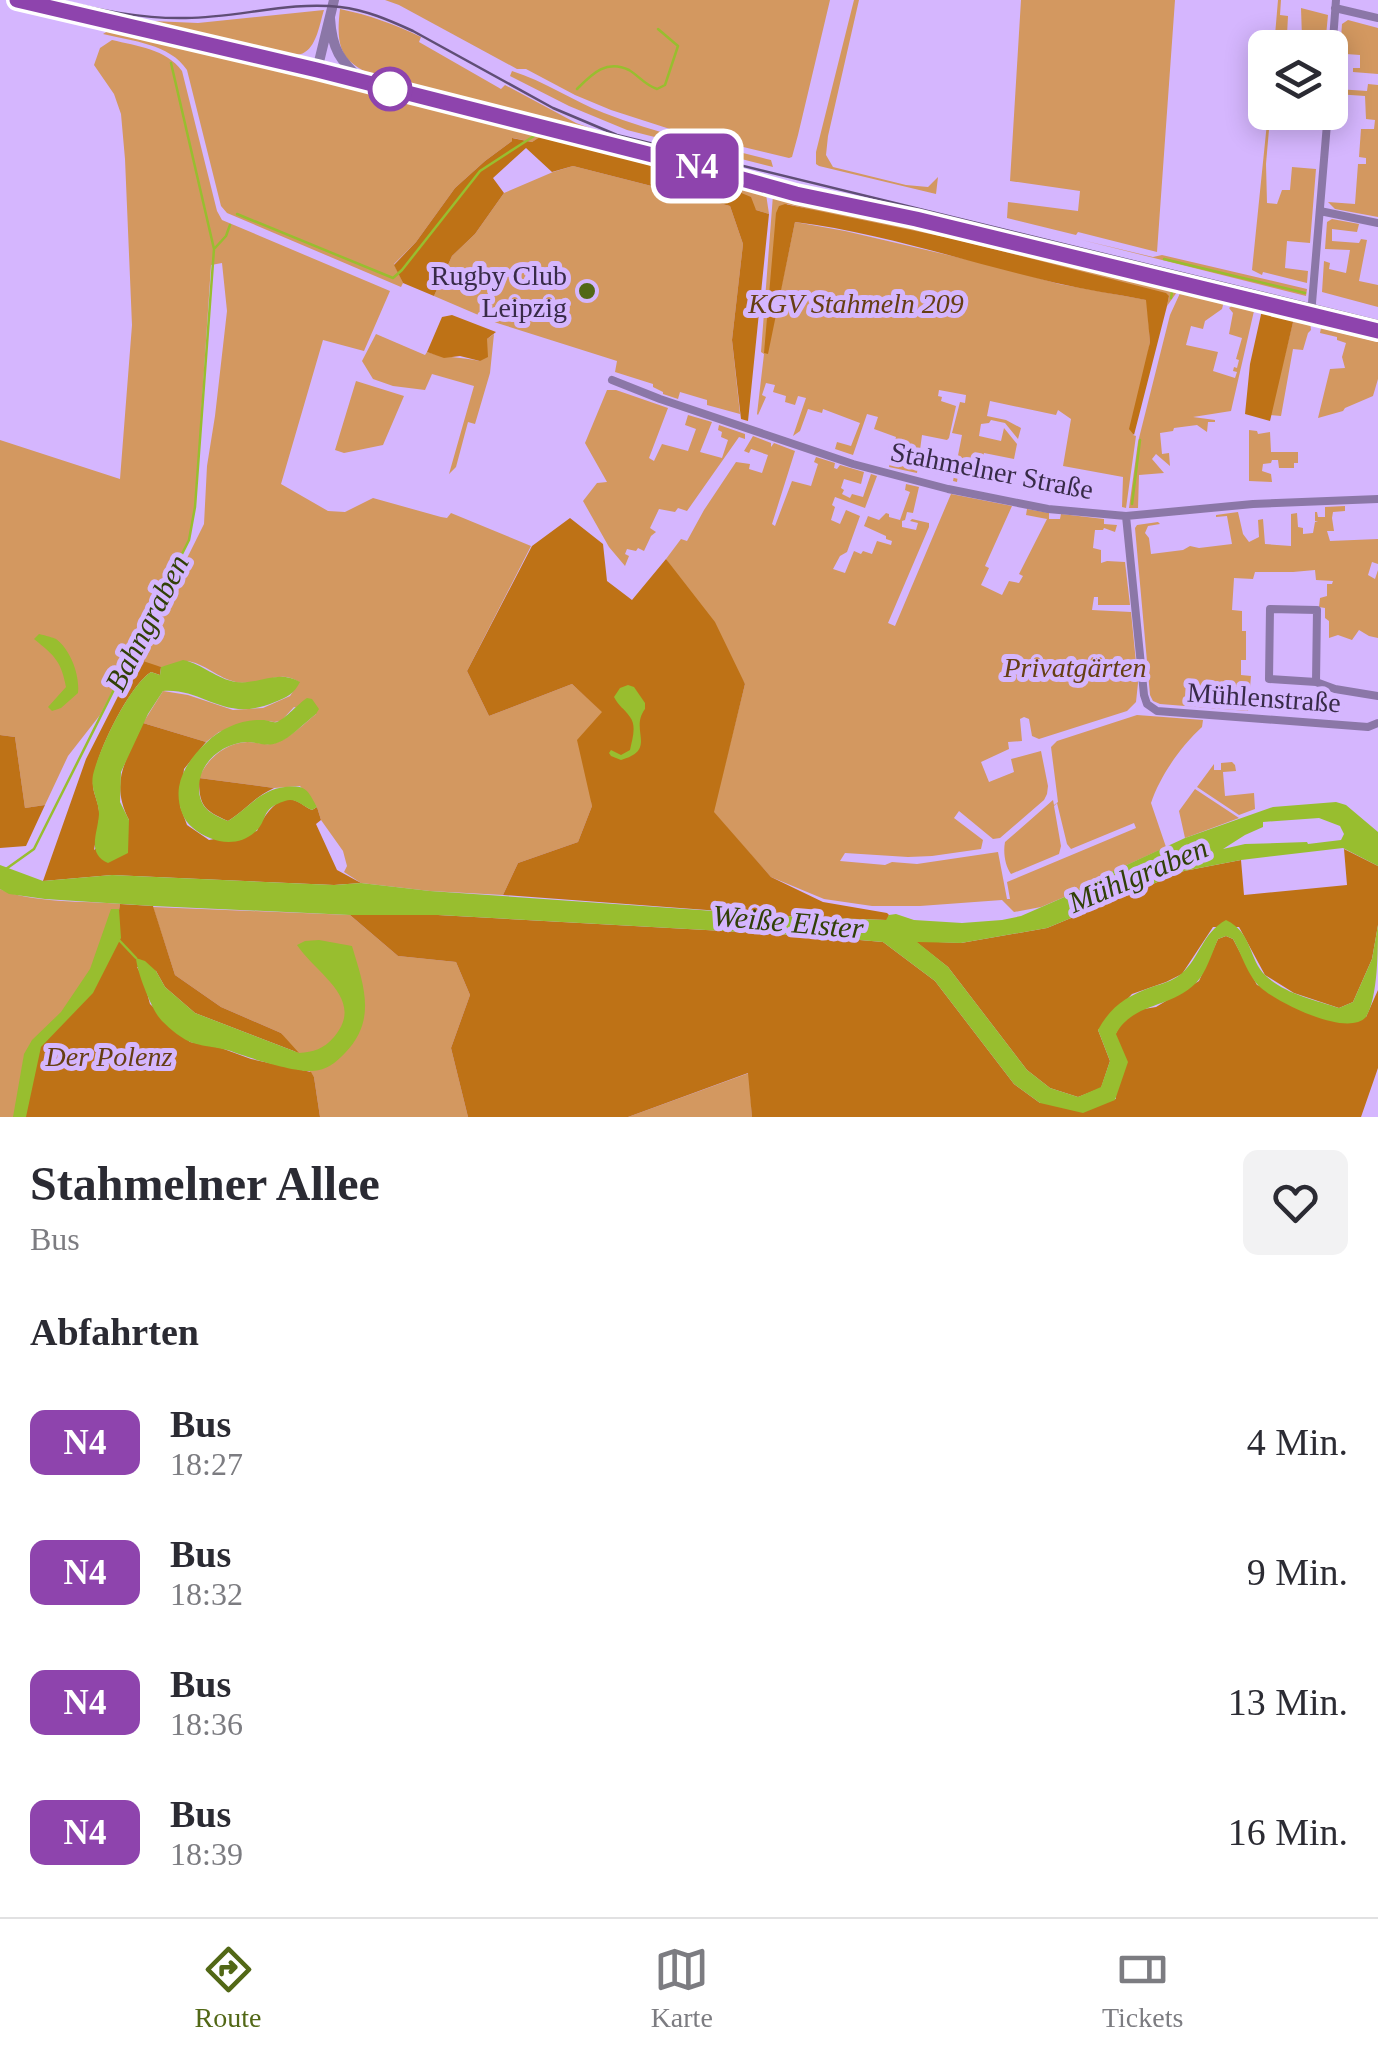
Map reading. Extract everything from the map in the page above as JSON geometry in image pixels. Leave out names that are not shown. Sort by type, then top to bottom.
[{"type":"street","points":[[17,0],[317,70],[796,194],[916,219],[1378,331]]},
{"type":"street","points":[[317,70],[334,0]]},
{"type":"street","points":[[1334,30],[1336,4],[1378,18]]},
{"type":"street","points":[[330,18],[338,56],[364,83]]},
{"type":"street","points":[[1311,315],[1327,130]]},
{"type":"street","points":[[1320,211],[1378,223]]},
{"type":"street","name":"Stahmelner Straße","points":[[612,380],[885,474],[1048,509],[1126,516],[1253,504],[1378,499]]},
{"type":"street","name":"Mühlenstraße","points":[[1126,516],[1147,704],[1157,711],[1368,727],[1378,723]]},
{"type":"street","name":"Mühlenstraße","points":[[1316,682],[1316,610],[1270,609],[1269,679],[1316,682],[1378,696]]},
{"type":"green space","points":[[385,0],[830,0],[789,158],[673,130],[611,110],[526,69],[517,69]]},
{"type":"green space","points":[[854,0],[859,0],[826,155],[833,167],[906,185],[928,187],[938,177],[936,194],[816,164]]},
{"type":"green space","points":[[1021,0],[1175,0],[1157,252],[1007,218],[1008,202],[1078,211],[1080,191],[1010,181]]},
{"type":"green space","points":[[1281,0],[1280,15],[1288,16],[1287,30],[1275,30]]},
{"type":"green space","points":[[1301,8],[1328,15],[1327,30],[1302,30]]},
{"type":"green space","points":[[340,9],[411,32],[421,37],[419,42],[501,89],[505,85],[576,123],[626,141],[390,83],[347,58],[339,39]]},
{"type":"green space","points":[[324,10],[312,44],[295,55],[129,20],[198,23]]},
{"type":"green space","points":[[1348,20],[1378,28],[1378,74],[1353,72],[1353,68],[1360,68],[1360,55],[1348,54],[1348,30],[1342,30]]},
{"type":"green space","points":[[113,28],[629,155],[766,194],[769,214],[756,210],[727,187],[544,135],[532,142],[513,138],[455,188],[416,242],[394,264],[403,283],[401,287],[227,213],[221,206],[187,70],[161,49],[103,34]]},
{"type":"green space","points":[[112,40],[159,53],[182,71],[222,220],[390,291],[364,351],[323,340],[281,484],[328,511],[345,512],[373,498],[441,517],[447,518],[451,513],[531,546],[467,671],[489,716],[572,684],[603,712],[592,806],[578,842],[518,863],[503,895],[361,883],[344,872],[347,866],[343,851],[300,786],[274,788],[199,778],[207,764],[224,749],[239,743],[278,742],[316,714],[294,707],[281,721],[261,720],[219,732],[206,742],[143,723],[163,691],[233,710],[263,708],[290,696],[299,682],[282,677],[235,682],[192,662],[161,667],[137,659],[204,524],[207,466],[227,311],[222,263],[211,265],[195,507],[189,540],[100,715],[68,756],[45,805],[25,808],[15,737],[0,735],[0,440],[120,479],[132,325],[125,159],[121,114],[114,94],[94,65],[100,48]]},
{"type":"green space","points":[[512,71],[604,113],[771,160],[773,167],[627,130],[510,76]]},
{"type":"green space","points":[[1368,84],[1378,85],[1378,217],[1335,209],[1328,202],[1355,204],[1358,164],[1366,164],[1366,158],[1359,157],[1361,129],[1374,129],[1375,120],[1366,119],[1365,96],[1348,95],[1348,90],[1367,91]]},
{"type":"green space","points":[[1269,130],[1267,203],[1277,204],[1282,190],[1290,190],[1292,167],[1316,169],[1310,243],[1287,241],[1285,268],[1308,271],[1307,283],[1252,270]]},
{"type":"green space","points":[[543,135],[727,187],[751,197],[756,210],[769,214],[748,421],[741,419],[732,340],[743,244],[730,206],[573,166],[552,172],[526,148],[493,178],[504,193],[475,234],[452,256],[434,296],[403,283],[394,265],[455,188],[512,138],[532,142]]},
{"type":"green space","name":"Rugby Club Leipzig","points":[[573,166],[730,206],[743,244],[732,340],[740,414],[680,392],[678,399],[663,394],[653,384],[615,372],[617,361],[497,323],[434,296],[452,256],[475,234],[504,193]]},
{"type":"green space","name":"KGV Stahmeln 209","points":[[773,195],[1175,288],[1177,292],[1167,306],[1169,296],[787,204],[767,354],[795,222],[1059,284],[1147,300],[1150,342],[1133,435],[1136,436],[1126,508],[1122,507],[1123,477],[1063,466],[1071,419],[1058,410],[1056,415],[990,401],[987,416],[1021,428],[1018,439],[1005,423],[991,420],[981,424],[979,436],[1001,441],[1004,428],[1017,444],[1014,459],[984,453],[982,459],[973,460],[970,477],[958,475],[957,482],[953,481],[962,435],[952,433],[960,402],[965,403],[966,395],[939,390],[941,401],[956,406],[949,438],[922,435],[917,473],[889,467],[896,437],[874,429],[878,417],[867,414],[853,455],[835,449],[837,442],[851,446],[860,423],[823,409],[822,413],[808,409],[800,431],[793,436],[806,398],[798,396],[795,405],[785,402],[786,396],[773,392],[775,385],[766,383],[762,395],[766,397],[758,415]]},
{"type":"green space","points":[[785,204],[954,239],[1166,293],[1167,306],[1134,435],[1129,429],[1150,342],[1146,300],[1056,283],[861,233],[795,222],[768,354],[764,353],[776,213]]},
{"type":"green space","points":[[1332,219],[1359,224],[1357,232],[1332,229],[1332,241],[1367,240],[1359,281],[1378,285],[1378,307],[1322,292],[1324,261],[1330,263],[1329,269],[1346,273],[1350,250],[1325,249],[1327,222]]},
{"type":"green space","points":[[1082,240],[1307,289],[1306,296]]},
{"type":"green space","points":[[1181,291],[1224,301],[1222,309],[1205,321],[1203,329],[1191,326],[1186,345],[1218,352],[1213,371],[1235,378],[1237,372],[1233,371],[1237,368],[1242,338],[1229,334],[1233,313],[1229,308],[1234,304],[1254,311],[1231,411],[1193,417],[1215,420],[1208,422],[1207,432],[1197,425],[1160,433],[1162,454],[1169,453],[1170,466],[1156,454],[1152,459],[1164,473],[1139,475],[1138,508],[1129,508],[1138,442],[1170,315]]},
{"type":"green space","points":[[1262,310],[1294,318],[1270,421],[1245,414],[1250,364]]},
{"type":"green space","points":[[452,315],[496,332],[487,339],[488,357],[480,361],[460,356],[444,358],[427,352],[442,317]]},
{"type":"green space","points":[[1294,318],[1310,322],[1311,330],[1303,350],[1293,349],[1281,416],[1270,415]]},
{"type":"green space","points":[[1321,328],[1378,342],[1378,379],[1373,396],[1318,418],[1330,369],[1345,368],[1342,357],[1346,343],[1320,333]]},
{"type":"green space","points":[[376,334],[425,355],[427,352],[480,361],[487,339],[494,334],[490,373],[475,424],[468,422],[456,467],[449,474],[474,386],[432,374],[425,390],[373,379],[362,361]]},
{"type":"green space","points":[[356,381],[404,396],[383,445],[344,453],[335,450]]},
{"type":"green space","points":[[607,390],[668,408],[649,458],[654,461],[662,444],[688,451],[696,429],[685,425],[688,415],[712,422],[700,452],[722,458],[728,440],[721,437],[719,425],[745,434],[745,439],[739,437],[687,511],[659,509],[650,528],[656,532],[644,551],[627,549],[625,566],[609,547],[583,501],[597,483],[607,482],[585,443]]},
{"type":"green space","points":[[1249,430],[1258,434],[1270,432],[1271,452],[1298,452],[1298,463],[1294,463],[1294,468],[1279,468],[1278,460],[1272,460],[1263,464],[1262,471],[1271,474],[1272,482],[1249,481]]},
{"type":"green space","name":"Privatgärten","points":[[753,436],[771,443],[771,447],[774,443],[795,451],[772,524],[775,526],[792,481],[811,486],[818,464],[814,462],[816,457],[835,463],[837,469],[840,465],[864,472],[861,484],[844,479],[842,494],[850,498],[852,494],[863,497],[871,474],[877,476],[865,508],[835,497],[832,505],[835,507],[831,520],[840,524],[846,510],[860,516],[847,552],[833,569],[845,573],[854,551],[872,554],[877,541],[891,545],[886,536],[864,526],[868,516],[879,520],[886,513],[900,520],[910,492],[905,490],[906,484],[919,487],[913,513],[907,512],[902,527],[916,530],[918,523],[912,519],[929,523],[929,527],[888,623],[895,626],[951,494],[1012,506],[985,566],[989,568],[981,585],[1002,595],[1009,581],[1019,583],[1023,576],[1019,574],[1047,519],[1026,515],[1027,509],[1049,513],[1049,519],[1060,519],[1061,514],[1104,519],[1104,524],[1117,525],[1115,532],[1095,530],[1093,548],[1101,550],[1101,563],[1125,562],[1130,605],[1098,605],[1098,597],[1094,597],[1092,610],[1131,612],[1138,683],[1136,702],[1127,711],[1039,739],[1032,736],[1029,719],[1024,717],[1020,719],[1022,741],[1008,742],[1009,749],[981,762],[989,782],[1014,772],[1011,759],[1041,751],[1048,786],[1044,800],[1000,838],[993,839],[959,811],[954,818],[983,840],[981,849],[908,857],[845,853],[840,861],[917,864],[998,852],[1010,899],[1007,882],[1136,828],[1134,823],[1071,849],[1057,803],[1054,806],[1059,854],[1011,874],[1006,863],[1005,842],[1053,800],[1054,805],[1058,802],[1051,747],[1057,741],[1137,715],[1203,720],[1202,727],[1166,772],[1151,803],[1166,847],[1041,907],[1014,912],[1002,900],[872,906],[824,899],[771,877],[713,812],[745,684],[666,559],[681,539],[687,541],[736,462],[750,464],[749,469],[762,473],[768,455],[751,449],[749,453],[744,451]]},
{"type":"green space","points":[[1345,506],[1345,511],[1333,512],[1334,531],[1327,531],[1330,541],[1378,539],[1378,564],[1372,562],[1368,575],[1375,579],[1378,570],[1378,638],[1359,630],[1352,640],[1338,635],[1329,638],[1325,608],[1319,607],[1320,598],[1327,596],[1327,584],[1333,581],[1316,580],[1315,570],[1255,572],[1253,579],[1234,578],[1232,610],[1242,611],[1242,631],[1246,631],[1246,660],[1241,660],[1241,675],[1251,676],[1248,711],[1153,701],[1137,525],[1160,524],[1148,526],[1145,533],[1151,554],[1190,546],[1232,544],[1227,516],[1216,515],[1238,512],[1249,542],[1259,537],[1258,520],[1263,519],[1265,544],[1291,546],[1291,514],[1297,513],[1303,534],[1313,533],[1318,522],[1315,512],[1318,517],[1325,517],[1325,507]]},
{"type":"green space","points":[[570,518],[603,544],[607,581],[632,600],[666,559],[715,622],[745,684],[714,812],[771,877],[823,902],[887,913],[887,920],[503,895],[518,863],[578,842],[592,806],[577,740],[602,712],[572,684],[489,716],[467,671],[532,546]]},
{"type":"green space","points":[[137,659],[161,667],[160,675],[151,672],[133,691],[100,755],[93,781],[99,816],[94,850],[129,820],[120,781],[143,723],[206,742],[184,769],[180,806],[187,825],[209,840],[257,831],[272,808],[283,800],[296,801],[312,810],[317,807],[321,820],[316,824],[337,870],[361,883],[112,875],[43,881],[86,759]]},
{"type":"green space","points":[[0,735],[15,737],[25,808],[45,805],[26,846],[0,848]]},
{"type":"green space","points":[[1232,762],[1236,771],[1223,772],[1225,796],[1254,793],[1255,809],[1239,815],[1197,787],[1214,764],[1214,770],[1221,770],[1221,763]]},
{"type":"green space","points":[[199,778],[274,788],[228,821],[204,806]]},
{"type":"green space","points":[[1195,789],[1239,818],[1185,838],[1179,811]]},
{"type":"green space","points":[[1344,849],[1378,866],[1378,925],[1372,959],[1353,1002],[1339,1008],[1294,993],[1265,975],[1239,927],[1213,927],[1182,974],[1132,994],[1098,1030],[1110,1061],[1101,1088],[1078,1097],[1050,1088],[1027,1070],[948,967],[915,941],[961,943],[1047,928],[1184,871],[1241,860],[1244,895],[1347,885]]},
{"type":"green space","points":[[0,889],[41,899],[120,904],[115,936],[22,1117],[0,1117]]},
{"type":"green space","name":"Der Polenz","points":[[120,904],[153,906],[175,975],[221,1007],[281,1033],[299,1053],[195,1013],[165,987],[156,971],[137,967],[150,1004],[190,1042],[311,1072],[320,1117],[22,1117],[37,1044],[90,988],[115,936]]},
{"type":"green space","points":[[153,907],[350,915],[398,956],[456,962],[470,995],[451,1048],[468,1117],[320,1117],[314,1077],[281,1033],[221,1007],[175,975]]},
{"type":"green space","points":[[350,915],[438,915],[883,942],[935,981],[1014,1084],[1040,1103],[1116,1099],[1116,1033],[1122,1022],[1138,1010],[1156,1007],[1199,981],[1218,939],[1226,936],[1233,939],[1257,985],[1366,1017],[1378,990],[1378,1068],[1361,1117],[752,1117],[748,1073],[628,1117],[468,1117],[451,1048],[470,995],[456,962],[398,956]]},
{"type":"green space","points":[[749,1073],[752,1117],[628,1117]]},
{"type":"water","points":[[39,634],[61,644],[78,679],[78,693],[52,711],[48,707],[66,687],[56,660],[34,639]]},
{"type":"water","points":[[183,660],[236,682],[284,677],[300,682],[283,698],[242,709],[163,691],[121,772],[120,802],[129,820],[128,853],[108,863],[95,848],[99,814],[92,780],[96,764],[116,719],[142,679],[151,672],[160,675],[161,667]]},
{"type":"water","points":[[628,685],[634,687],[645,709],[640,724],[641,745],[632,756],[621,760],[609,753],[611,750],[621,755],[630,750],[633,725],[614,697]]},
{"type":"water","points":[[307,698],[319,709],[287,738],[273,744],[237,744],[213,756],[200,779],[200,795],[207,809],[228,821],[261,796],[285,787],[305,790],[317,807],[312,810],[293,800],[277,804],[255,832],[240,841],[215,840],[193,828],[179,804],[181,780],[189,762],[213,737],[233,725],[255,720],[277,722]]},
{"type":"water","points":[[1336,802],[1346,805],[1378,832],[1378,866],[1343,848],[1241,860],[1184,871],[1047,928],[961,943],[917,942],[948,967],[1027,1070],[1050,1088],[1078,1097],[1101,1087],[1110,1061],[1098,1030],[1108,1014],[1127,998],[1181,974],[1212,932],[1226,920],[1246,939],[1266,976],[1301,996],[1339,1008],[1353,1002],[1372,959],[1378,925],[1373,998],[1366,1017],[1357,1022],[1328,1021],[1281,1001],[1256,982],[1233,939],[1218,939],[1196,983],[1123,1024],[1116,1034],[1128,1062],[1115,1100],[1083,1113],[1040,1103],[1014,1084],[935,981],[883,942],[438,915],[153,906],[45,899],[0,889],[0,865],[43,881],[112,875],[361,883],[800,917],[886,920],[896,914],[914,920],[962,923],[1021,916],[1185,838],[1273,807]],"holes":[[[1319,818],[1340,826],[1344,834],[1341,840],[1245,844],[1223,849],[1263,827],[1263,822]]]},
{"type":"water","points":[[111,909],[119,909],[121,938],[93,993],[41,1047],[26,1117],[13,1117],[24,1054],[32,1040],[61,1012],[90,969]]},
{"type":"water","points":[[319,940],[352,946],[365,1002],[355,1041],[334,1063],[317,1071],[283,1067],[185,1039],[158,1016],[136,958],[156,971],[165,987],[195,1013],[304,1053],[318,1049],[334,1037],[345,1011],[335,988],[297,945]]},
{"type":"waterway","name":"Bahngraben","points":[[577,89],[594,73],[613,66],[629,70],[657,89],[665,85],[678,46],[658,29]]},
{"type":"waterway","name":"Bahngraben","points":[[6,869],[34,849],[189,540],[195,507],[214,249],[171,63]]},
{"type":"waterway","name":"Bahngraben","points":[[237,214],[393,278],[480,171],[534,136]]},
{"type":"waterway","name":"Bahngraben","points":[[215,248],[230,225]]},
{"type":"waterway","points":[[1164,259],[1305,293]]},
{"type":"waterway","points":[[1171,298],[1172,292]]},
{"type":"waterway","points":[[1132,504],[1140,440]]},
{"type":"waterway","points":[[119,940],[136,958]]},
{"type":"tram line","points":[[57,0],[170,18],[302,6],[359,10],[413,31],[553,108],[617,135],[1378,321]]},
{"type":"bus line","name":"N4","points":[[17,0],[317,70],[796,194],[916,219],[1378,331]]},
{"type":"place","name":"Rugby Club Leipzig","points":[[587,291]]},
{"type":"water label","name":"Mühlgraben","points":[[1138,875]]},
{"type":"water label","name":"Weiße Elster","points":[[788,922]]}]
